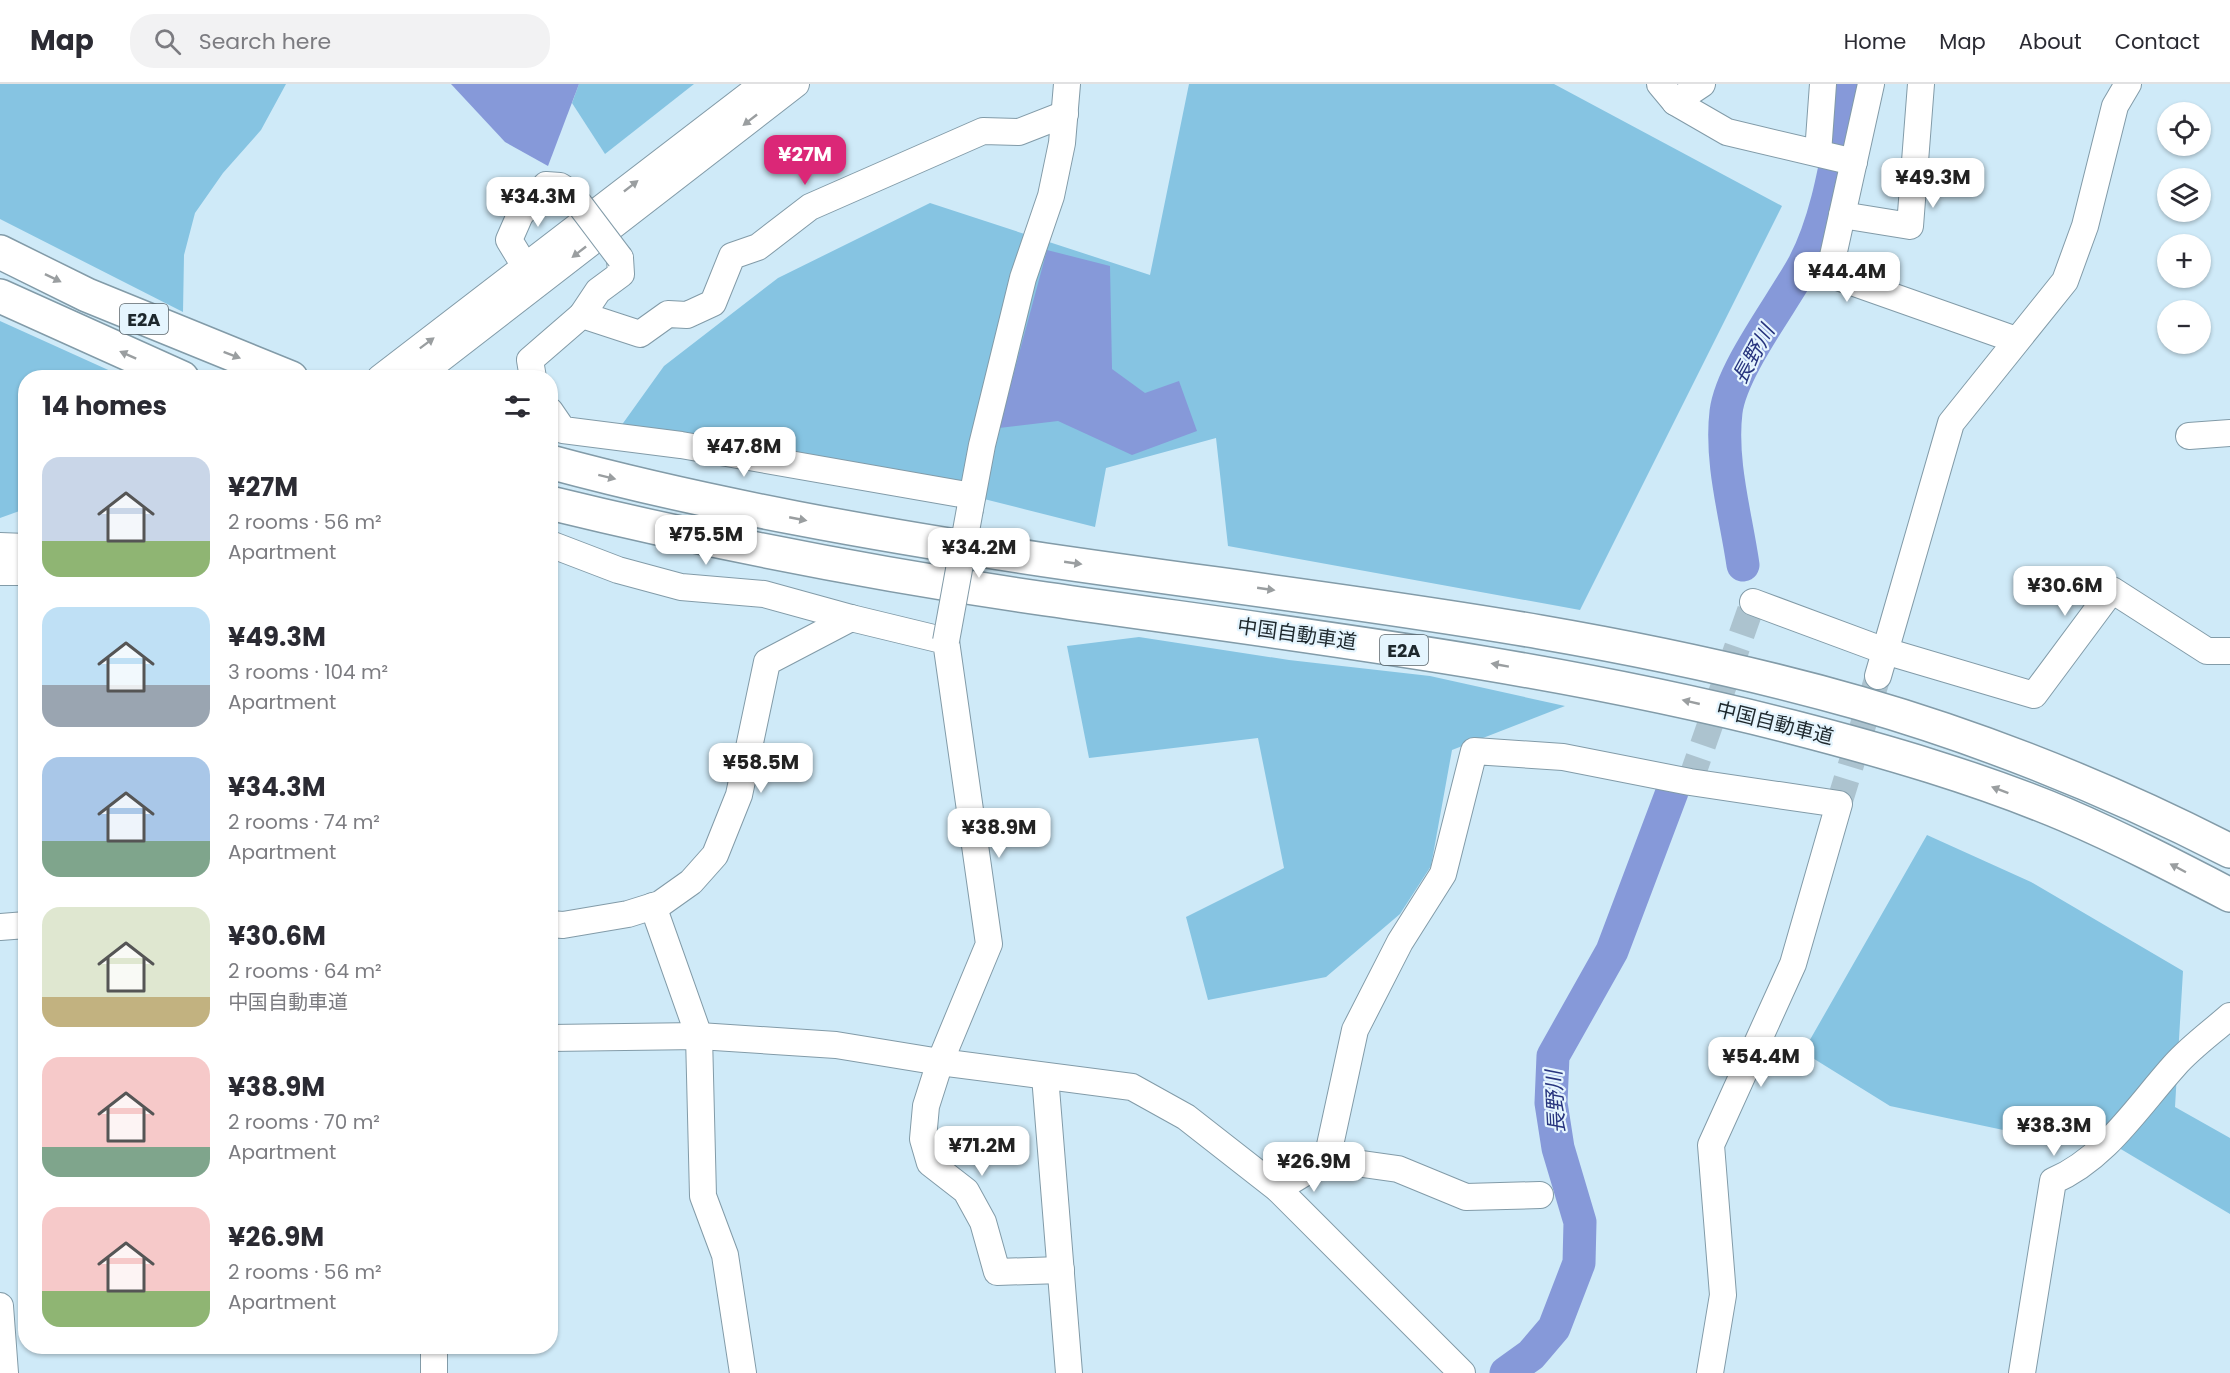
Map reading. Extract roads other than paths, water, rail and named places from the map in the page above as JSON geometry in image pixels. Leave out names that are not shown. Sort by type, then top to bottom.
[{"type":"highway","name":"E2A","points":[[0,252],[87,295],[271,370]]},
{"type":"highway","name":"E2A","points":[[0,296],[164,370]]},
{"type":"highway","name":"中国自動車道","points":[[558,464],[673,493],[801,520],[1046,560],[1325,597],[1502,625],[1743,673],[1859,703],[1975,740],[2076,778],[2230,851]]},
{"type":"highway","name":"中国自動車道","points":[[558,505],[669,532],[796,558],[1042,598],[1495,664],[1629,688],[1739,713],[1850,742],[1966,777],[2064,814],[2158,857],[2230,896]]},
{"type":"street","points":[[391,370],[763,84]]},
{"type":"street","points":[[426,370],[796,84]]},
{"type":"street","points":[[1061,1269],[997,1272],[983,1222],[966,1191],[930,1163],[923,1140],[926,1106],[940,1062],[989,944],[946,641],[971,502],[1023,278],[1051,196],[1062,143],[1067,84]]},
{"type":"street","points":[[1667,93],[1702,84]]},
{"type":"street","points":[[1818,153],[1823,84]]},
{"type":"street","points":[[1871,84],[1829,273],[2016,340]]},
{"type":"street","points":[[1842,215],[1910,226],[1921,84]]},
{"type":"street","points":[[1878,676],[1951,423],[2065,281],[2085,226],[2115,106],[2128,84]]},
{"type":"street","points":[[1667,93],[1727,132],[1854,162]]},
{"type":"street","points":[[582,315],[640,334],[668,314],[687,315],[713,303],[732,256],[758,247],[810,207],[982,131],[1019,132],[1065,114]]},
{"type":"street","points":[[526,268],[509,240],[520,215],[546,186],[560,186],[571,193],[620,258],[621,274],[598,291],[582,315],[530,360],[532,370]]},
{"type":"street","points":[[558,423],[563,430],[681,445],[971,502]]},
{"type":"street","points":[[2189,436],[2230,433]]},
{"type":"street","points":[[0,546],[18,547]]},
{"type":"street","points":[[558,547],[618,570],[681,587],[764,594],[946,641]]},
{"type":"street","points":[[0,572],[18,572]]},
{"type":"street","points":[[1753,602],[1885,651],[2034,695],[2112,590],[2207,651],[2230,651]]},
{"type":"street","points":[[558,925],[628,914],[653,906],[691,882],[715,855],[738,795],[766,662],[851,618]]},
{"type":"street","points":[[1327,1159],[1355,1030],[1400,942],[1443,874],[1474,751],[1563,757],[1690,782],[1839,804],[1793,964],[1711,1145],[1723,1295],[1710,1373]]},
{"type":"street","points":[[653,906],[699,1036],[704,1196],[725,1256],[743,1373]]},
{"type":"street","points":[[0,927],[18,926]]},
{"type":"street","points":[[2022,1373],[2053,1181],[2080,1168],[2125,1123],[2177,1063],[2230,1016]]},
{"type":"street","points":[[558,1038],[699,1036],[836,1045],[940,1062],[1132,1087],[1186,1117],[1278,1189],[1462,1373]]},
{"type":"street","points":[[1045,1076],[1069,1373]]},
{"type":"street","points":[[1278,1189],[1327,1159],[1398,1169],[1466,1197],[1540,1195]]},
{"type":"street","points":[[0,1306],[5,1373]]},
{"type":"street","points":[[434,1354],[434,1373]]},
{"type":"waterway","name":"長野川","points":[[1743,565],[1727,469],[1726,412],[1730,395],[1747,357],[1795,280],[1814,243],[1828,199],[1851,84]]},
{"type":"waterway","name":"長野川","points":[[1506,1373],[1531,1355],[1554,1328],[1579,1263],[1580,1222],[1558,1148],[1551,1103],[1553,1056],[1612,951],[1672,792]]},
{"type":"tunnel","points":[[1690,782],[1753,602]]},
{"type":"tunnel","points":[[1839,804],[1878,676]]}]
